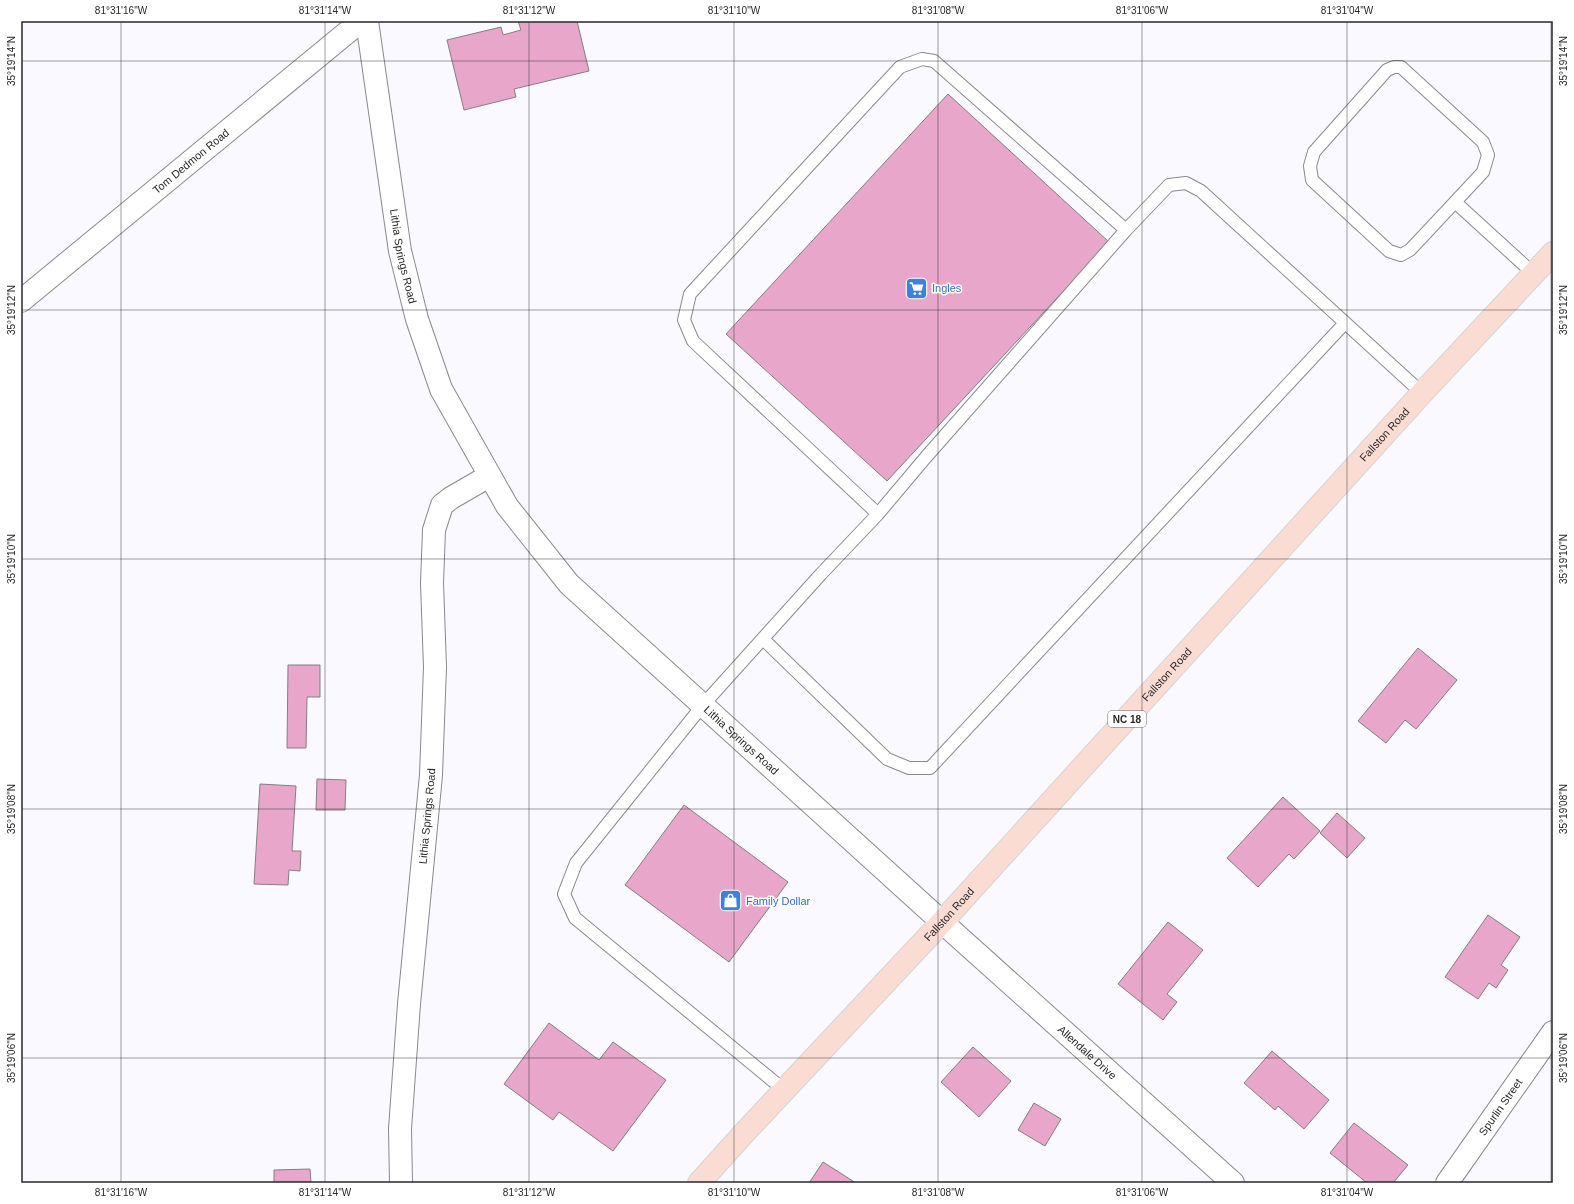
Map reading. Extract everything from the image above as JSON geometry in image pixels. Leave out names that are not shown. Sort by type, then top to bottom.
[{"type":"main road","name":"Fallston Road","points":[[699,1183],[942,922],[1422,393],[1553,253]]},
{"type":"street","name":"Tom Dedmon Road","points":[[21,301],[361,21]]},
{"type":"street","name":"Lithia Springs Road","points":[[367,21],[400,251],[417,319],[441,389],[507,506],[569,584],[942,922]]},
{"type":"street","name":"Lithia Springs Road","points":[[402,1183],[400,1129],[409,1004],[431,776],[435,667],[432,583],[434,530],[442,505],[451,498],[489,476]]},
{"type":"street","name":"Allendale Drive","points":[[942,922],[1234,1183]]},
{"type":"street","name":"Spurlin Street","points":[[1447,1183],[1553,1032]]},
{"type":"lane","points":[[878,514],[693,341],[684,320],[690,294],[900,67],[922,59],[934,61],[1126,230]]},
{"type":"lane","points":[[1394,67],[1401,67],[1483,142],[1488,155],[1483,172],[1455,202],[1410,250],[1401,255],[1389,250],[1312,180],[1310,166],[1314,152],[1387,70],[1394,67]]},
{"type":"lane","points":[[784,1090],[575,918],[564,894],[576,863],[703,705],[878,514],[930,452],[1126,230],[1169,184],[1186,183],[1201,191],[1422,393]]},
{"type":"lane","points":[[1455,202],[1534,274]]},
{"type":"lane","points":[[763,639],[887,759],[909,768],[930,768],[1345,323]]},
{"type":"building","points":[[518,21],[577,21],[589,71],[514,89],[516,97],[464,110],[447,40],[501,27],[503,35],[521,30]]},
{"type":"building","name":"Ingles","points":[[948,94],[1109,242],[887,481],[726,334]]},
{"type":"building","points":[[1418,648],[1457,680],[1416,729],[1405,720],[1386,743],[1358,721]]},
{"type":"building","points":[[288,665],[320,665],[320,697],[307,697],[306,748],[287,748]]},
{"type":"building","points":[[317,779],[346,780],[345,810],[316,810]]},
{"type":"building","points":[[260,784],[296,786],[292,851],[301,851],[300,871],[289,870],[288,885],[254,884]]},
{"type":"building","points":[[1283,797],[1320,831],[1294,859],[1289,854],[1258,887],[1227,858]]},
{"type":"building","points":[[684,805],[788,882],[729,962],[625,885]]},
{"type":"building","points":[[1337,813],[1365,838],[1347,858],[1320,833]]},
{"type":"building","points":[[1488,915],[1520,937],[1501,965],[1508,970],[1496,988],[1489,983],[1478,999],[1445,977]]},
{"type":"building","points":[[1168,922],[1203,950],[1167,994],[1177,1002],[1163,1020],[1118,984]]},
{"type":"building","points":[[549,1023],[599,1060],[613,1042],[666,1080],[613,1151],[559,1112],[553,1120],[504,1084]]},
{"type":"building","points":[[973,1047],[1011,1081],[979,1117],[941,1082]]},
{"type":"building","points":[[1272,1051],[1329,1100],[1304,1129],[1278,1106],[1275,1110],[1244,1083]]},
{"type":"building","points":[[1034,1103],[1061,1119],[1045,1146],[1018,1130]]},
{"type":"building","points":[[1354,1123],[1408,1165],[1393,1183],[1367,1183],[1330,1153]]},
{"type":"building","points":[[823,1162],[856,1183],[809,1183]]},
{"type":"building","points":[[310,1169],[311,1183],[274,1183],[274,1170]]},
{"type":"place","name":"Ingles","points":[[917,288]]},
{"type":"place","name":"Family Dollar","points":[[730,901]]}]
